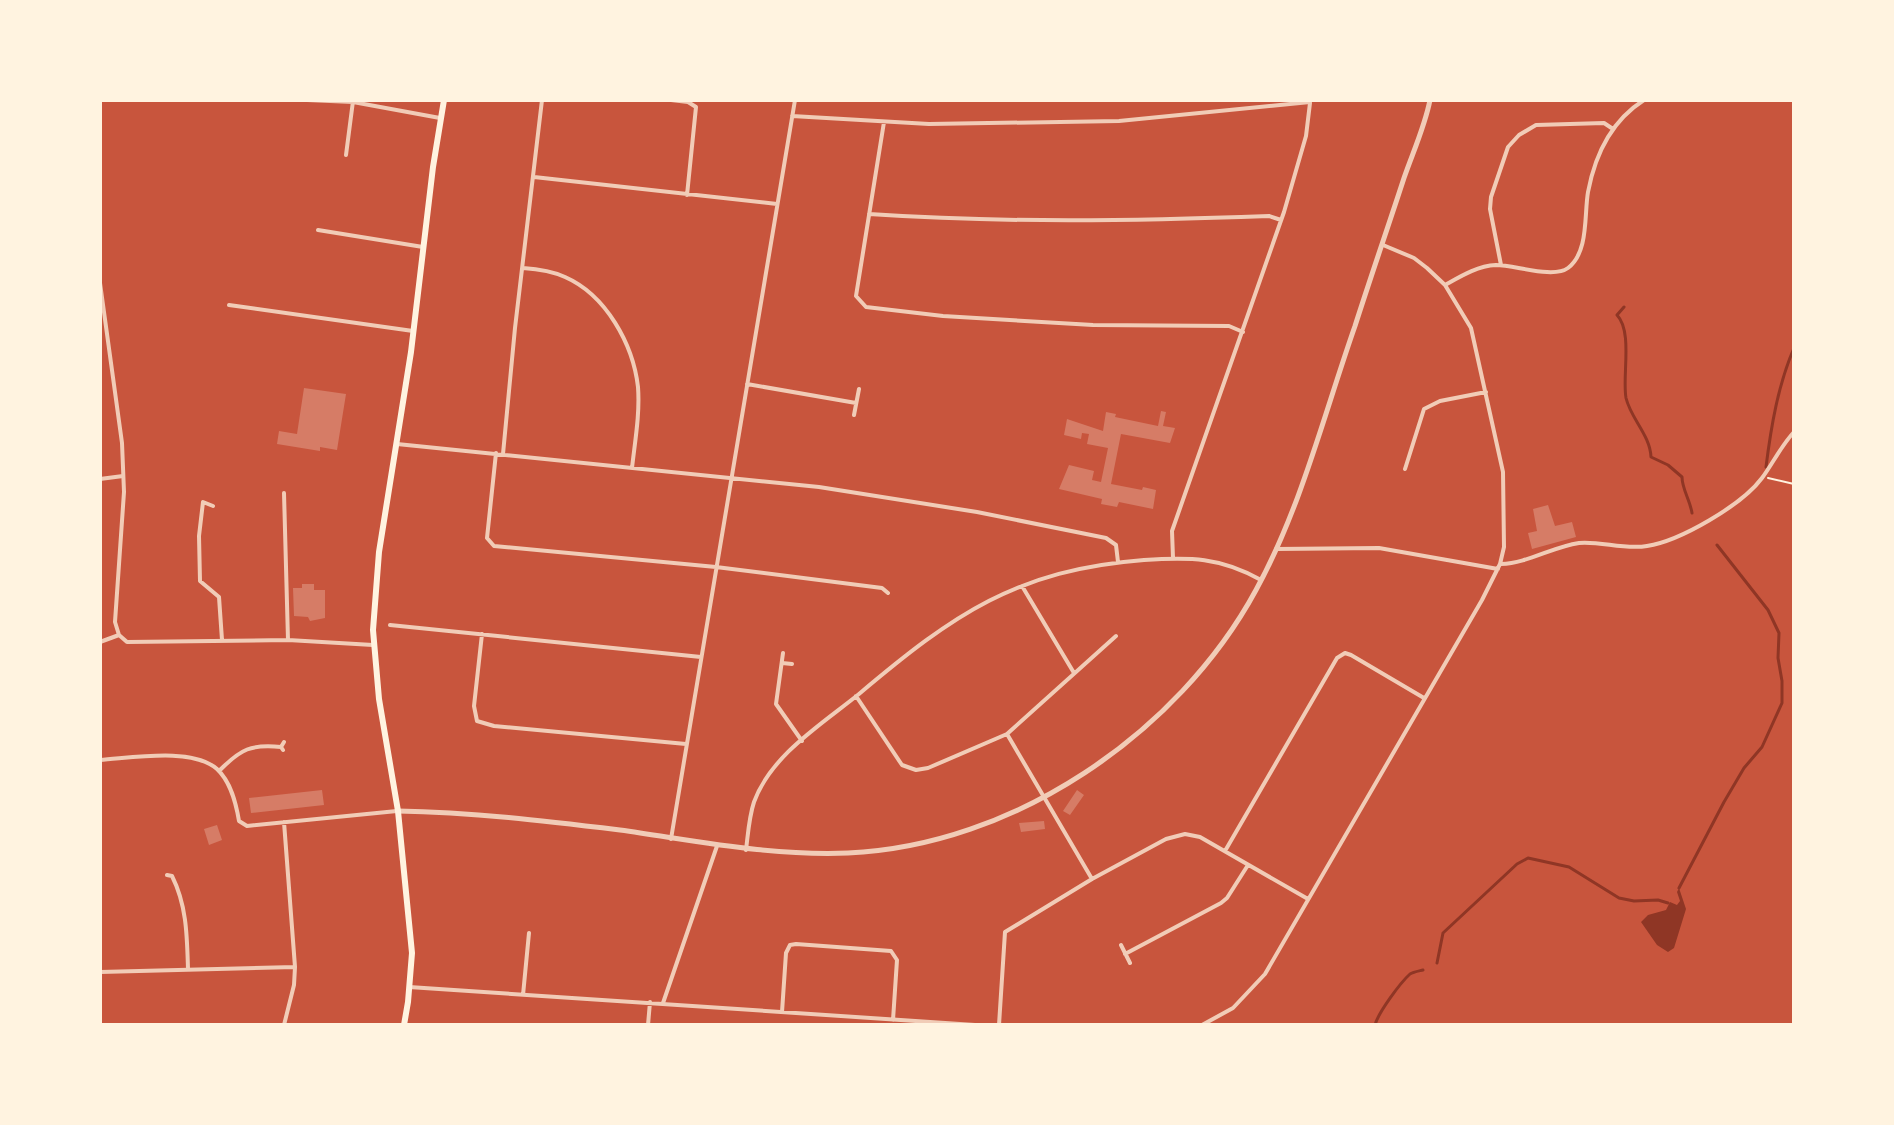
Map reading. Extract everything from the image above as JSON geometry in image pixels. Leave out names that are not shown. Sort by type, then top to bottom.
[{"type":"highway","points":[[404,1025],[412,953],[398,811],[373,645],[379,552],[414,331],[444,100]]},
{"type":"street","points":[[307,100],[353,101],[440,118]]},
{"type":"street","points":[[542,100],[500,454],[487,538],[494,546],[716,567],[882,588],[888,593]]},
{"type":"street","points":[[671,100],[693,103],[696,107],[687,195]]},
{"type":"street","points":[[671,839],[795,100]]},
{"type":"street","points":[[100,760],[185,756],[219,771],[234,797],[239,821],[247,826],[398,811],[503,818],[772,853],[850,853],[911,845],[997,819],[1070,783],[1120,749],[1177,697],[1235,625],[1261,580],[1276,549],[1383,245],[1430,100]]},
{"type":"street","points":[[1445,285],[1480,267],[1501,265],[1554,272],[1564,271],[1573,264],[1583,240],[1592,173],[1613,129],[1644,100]]},
{"type":"street","points":[[346,155],[353,101]]},
{"type":"street","points":[[792,116],[884,122],[1119,121],[1310,101],[1306,136],[1281,220],[1172,531],[1173,558]]},
{"type":"street","points":[[884,122],[856,296],[866,307],[943,316],[1093,325],[1229,326],[1243,332]]},
{"type":"street","points":[[1501,265],[1490,209],[1508,147],[1519,135],[1536,125],[1604,123],[1613,129]]},
{"type":"street","points":[[534,177],[777,204]]},
{"type":"street","points":[[869,214],[971,220],[1109,221],[1269,216],[1281,220]]},
{"type":"street","points":[[318,230],[424,247]]},
{"type":"street","points":[[1202,1025],[1233,1008],[1265,974],[1499,566],[1504,547],[1503,472],[1471,328],[1445,285],[1414,258],[1383,245]]},
{"type":"street","points":[[522,267],[547,270],[568,278],[586,290],[611,316],[622,335],[634,368],[639,409],[632,468]]},
{"type":"street","points":[[100,283],[116,389],[123,476],[115,622],[119,635],[127,642],[288,640],[373,645]]},
{"type":"street","points":[[229,305],[414,331]]},
{"type":"street","points":[[747,384],[856,403]]},
{"type":"street","points":[[854,415],[859,389]]},
{"type":"street","points":[[1405,469],[1424,409],[1440,401],[1486,392]]},
{"type":"street","points":[[1276,549],[1379,548],[1499,566],[1526,560],[1565,545],[1583,543],[1644,547],[1723,514],[1748,495],[1794,432]]},
{"type":"street","points":[[395,444],[732,478],[907,500],[1106,538],[1116,545],[1118,562]]},
{"type":"street","points":[[100,479],[123,476]]},
{"type":"street","points":[[284,493],[288,640]]},
{"type":"street","points":[[213,506],[203,502],[199,536],[200,581],[219,597],[222,640]]},
{"type":"street","points":[[746,850],[754,801],[772,770],[919,643],[951,621],[1021,585],[1046,576],[1118,562],[1173,558],[1215,560],[1261,580]]},
{"type":"street","points":[[1021,585],[1074,673]]},
{"type":"street","points":[[390,625],[701,657]]},
{"type":"street","points":[[482,634],[474,706],[477,721],[494,726],[686,744]]},
{"type":"street","points":[[100,642],[119,635]]},
{"type":"street","points":[[856,696],[895,758],[909,769],[928,768],[1007,734],[1116,636]]},
{"type":"street","points":[[783,653],[776,704],[802,741]]},
{"type":"street","points":[[1225,851],[1337,658],[1345,653],[1351,655],[1424,698]]},
{"type":"street","points":[[782,663],[792,664]]},
{"type":"street","points":[[1007,734],[1092,879]]},
{"type":"street","points":[[219,771],[241,751],[255,746],[283,747]]},
{"type":"street","points":[[284,822],[295,967],[284,1025]]},
{"type":"street","points":[[999,1025],[1005,932],[1092,879],[1175,835],[1192,834],[1308,899]]},
{"type":"street","points":[[663,1003],[717,846]]},
{"type":"street","points":[[1125,954],[1221,903],[1248,865]]},
{"type":"street","points":[[171,875],[185,915],[188,969]]},
{"type":"street","points":[[523,995],[529,933]]},
{"type":"street","points":[[782,1012],[786,953],[790,945],[796,944],[891,951],[897,960],[893,1020]]},
{"type":"street","points":[[1121,945],[1130,963]]},
{"type":"street","points":[[100,972],[295,967]]},
{"type":"street","points":[[409,987],[975,1025]]},
{"type":"street","points":[[648,1025],[650,1002]]},
{"type":"path","points":[[1764,476],[1794,484]]},
{"type":"shaded area","points":[[1679,888],[1686,909],[1674,948],[1668,952],[1657,945],[1641,922],[1648,915],[1666,910],[1670,902],[1677,905],[1680,901]]},
{"type":"building","points":[[304,388],[346,394],[337,450],[320,447],[320,451],[277,444],[279,431],[297,434]]},
{"type":"building","points":[[1161,411],[1166,412],[1163,426],[1175,428],[1170,443],[1121,434],[1111,484],[1156,490],[1153,509],[1119,502],[1117,507],[1101,504],[1102,499],[1059,489],[1069,465],[1094,471],[1092,480],[1101,482],[1108,448],[1087,444],[1089,434],[1082,433],[1081,439],[1064,435],[1067,419],[1103,431],[1106,412],[1116,414],[1115,417],[1158,426]]},
{"type":"building","points":[[1548,505],[1555,526],[1572,522],[1576,537],[1532,549],[1528,533],[1537,531],[1533,509]]},
{"type":"building","points":[[302,584],[314,584],[314,590],[325,590],[325,618],[310,621],[308,617],[294,616],[293,588],[302,588]]},
{"type":"building","points":[[322,790],[324,805],[251,813],[249,798]]},
{"type":"building","points":[[1077,790],[1084,795],[1070,815],[1063,811]]},
{"type":"building","points":[[1044,821],[1045,829],[1021,832],[1019,823]]},
{"type":"building","points":[[217,825],[222,840],[209,845],[204,829]]},
{"type":"waterway","points":[[1624,307],[1617,315],[1625,332],[1628,406],[1647,441],[1651,457],[1668,465],[1682,477],[1692,513]]},
{"type":"waterway","points":[[1766,467],[1776,406],[1794,348]]},
{"type":"waterway","points":[[1679,888],[1744,768],[1762,747],[1782,703],[1779,633],[1768,610],[1717,545]]},
{"type":"waterway","points":[[1437,963],[1443,933],[1517,864],[1528,858],[1569,867],[1619,898],[1668,903]]},
{"type":"waterway","points":[[1375,1025],[1406,978],[1423,970]]}]
